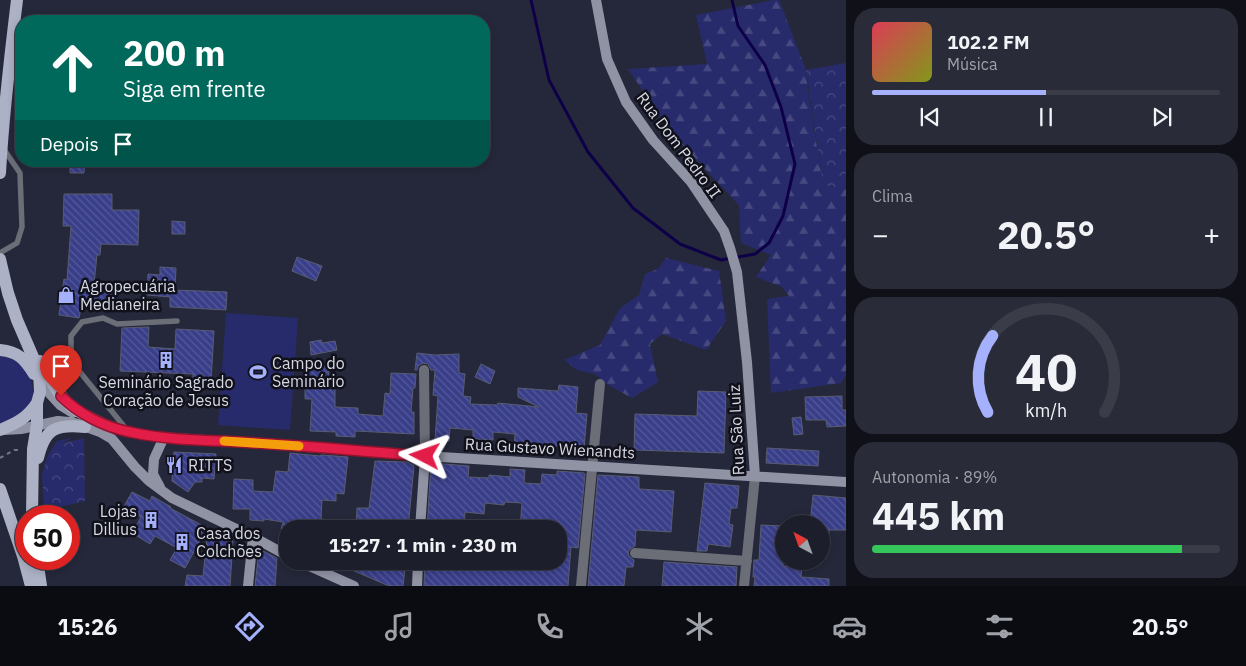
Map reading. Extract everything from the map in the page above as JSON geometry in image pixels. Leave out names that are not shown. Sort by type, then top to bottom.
[{"type":"main road","points":[[15,15],[17,0]]},
{"type":"main road","name":"Rua Dom Pedro II","points":[[596,0],[607,59],[626,102],[653,140],[691,182],[724,231],[736,272]]},
{"type":"main road","points":[[0,173],[1,145],[15,17]]},
{"type":"main road","points":[[0,106],[10,60]]},
{"type":"main road","points":[[0,259],[8,293],[38,371],[40,392],[33,449],[32,505]]},
{"type":"main road","name":"Rua São Luiz","points":[[736,272],[747,362],[755,476]]},
{"type":"main road","points":[[18,320],[61,396],[102,428],[149,481],[172,498],[279,551]]},
{"type":"main road","points":[[0,350],[16,353],[26,362],[39,382],[66,409],[102,428]]},
{"type":"main road","points":[[0,430],[23,419],[38,402]]},
{"type":"main road","points":[[0,430],[21,429],[58,421],[85,427]]},
{"type":"main road","points":[[32,480],[46,435],[55,428],[72,426],[102,428]]},
{"type":"main road","name":"Rua Gustavo Wienandts","points":[[102,428],[164,437],[425,456],[846,482]]},
{"type":"main road","points":[[162,491],[153,474],[154,459],[164,437]]},
{"type":"main road","points":[[421,520],[425,456]]},
{"type":"main road","points":[[0,489],[23,556],[31,586]]},
{"type":"main road","points":[[248,586],[253,537]]},
{"type":"main road","points":[[39,570],[41,586]]},
{"type":"main road","points":[[318,570],[354,586]]},
{"type":"main road","points":[[417,586],[418,570]]},
{"type":"street","points":[[424,370],[425,456]]},
{"type":"street","points":[[581,586],[600,384]]},
{"type":"street","name":"Rua São Luiz","points":[[744,586],[755,476]]},
{"type":"street","points":[[635,553],[747,561]]},
{"type":"lane","points":[[1,145],[15,166]]},
{"type":"lane","points":[[0,252],[17,243],[22,227],[20,173],[16,167]]},
{"type":"lane","points":[[128,432],[70,361],[71,336],[82,322],[103,318],[117,324],[177,321]]},
{"type":"path","points":[[0,458],[14,450],[33,449]]},
{"type":"green space","points":[[779,0],[806,70],[823,185],[846,189],[846,375],[841,383],[771,393],[767,299],[789,296],[782,287],[756,277],[771,255],[741,243],[739,205],[673,135],[628,69],[707,64],[696,15]]},
{"type":"green space","points":[[846,63],[846,189],[823,185],[806,70]]},
{"type":"green space","points":[[666,258],[719,271],[726,321],[706,350],[662,334],[650,344],[658,382],[632,398],[610,386],[595,374],[577,370],[564,360],[600,345],[620,308],[639,295],[645,274],[658,269]]},
{"type":"green space","name":"Campo do Seminário","points":[[226,313],[298,318],[290,430],[218,425]]},
{"type":"green space","points":[[0,356],[15,360],[21,364],[30,376],[33,391],[30,405],[25,411],[0,423]]},
{"type":"green space","points":[[72,438],[61,444],[84,438],[85,501],[68,505],[44,504],[42,475],[47,457],[57,441]]},
{"type":"building","points":[[70,167],[84,167],[84,173],[70,173]]},
{"type":"building","points":[[64,194],[112,194],[112,210],[139,210],[138,245],[101,244],[100,255],[97,255],[94,284],[116,287],[113,307],[82,303],[79,318],[59,315],[64,279],[67,280],[71,226],[63,226]]},
{"type":"building","points":[[172,221],[185,222],[185,234],[172,234]]},
{"type":"building","points":[[297,257],[322,266],[316,281],[292,271]]},
{"type":"building","points":[[160,267],[176,268],[175,290],[227,292],[226,310],[170,307],[170,297],[147,295],[148,274],[160,275]]},
{"type":"building","name":"Seminário Sagrado Coração de Jesus","points":[[149,327],[148,347],[175,349],[176,329],[214,331],[211,382],[193,381],[193,374],[120,371],[122,328]]},
{"type":"building","points":[[321,340],[322,343],[335,341],[337,350],[311,355],[310,342]]},
{"type":"building","points":[[417,353],[435,355],[459,354],[459,373],[465,374],[463,396],[471,397],[470,404],[497,405],[498,403],[539,407],[518,397],[518,388],[558,391],[559,385],[578,387],[576,413],[587,414],[584,448],[537,445],[537,449],[514,447],[515,434],[493,432],[493,440],[473,439],[473,430],[450,428],[449,441],[435,440],[438,396],[433,395],[435,370],[431,370],[428,364],[423,363],[415,370]]},
{"type":"building","points":[[481,364],[495,371],[490,384],[475,377]]},
{"type":"building","points":[[305,366],[329,366],[328,387],[335,387],[335,407],[358,408],[358,414],[383,416],[385,393],[390,394],[391,373],[416,374],[411,412],[414,412],[414,434],[355,431],[355,437],[336,436],[336,432],[310,431],[312,399],[305,399]]},
{"type":"building","points":[[698,391],[726,392],[724,453],[634,450],[635,414],[697,416]]},
{"type":"building","points":[[842,396],[842,410],[846,410],[846,426],[827,427],[826,420],[806,420],[805,397]]},
{"type":"building","points":[[801,417],[803,434],[794,435],[792,418]]},
{"type":"building","points":[[767,448],[819,451],[818,466],[766,463]]},
{"type":"building","points":[[174,452],[216,454],[214,479],[202,478],[202,482],[195,482],[188,492],[172,481]]},
{"type":"building","points":[[290,453],[348,457],[344,494],[336,493],[336,501],[322,500],[321,519],[329,520],[250,520],[250,509],[233,509],[234,479],[253,480],[253,491],[273,492],[276,471],[288,472]]},
{"type":"building","points":[[375,461],[408,462],[414,466],[409,520],[356,520],[357,508],[369,508]]},
{"type":"building","points":[[431,463],[469,466],[468,477],[489,478],[489,475],[510,477],[510,469],[525,470],[524,483],[541,484],[542,474],[557,475],[557,471],[585,474],[578,548],[571,547],[568,586],[424,586],[425,570],[567,570],[567,520],[521,520],[522,503],[505,502],[504,505],[485,503],[484,514],[465,512],[465,520],[428,520]]},
{"type":"building","points":[[598,475],[639,477],[639,489],[674,491],[671,532],[636,530],[635,546],[628,552],[629,556],[634,560],[633,567],[626,567],[624,586],[588,586]]},
{"type":"building","points":[[705,483],[739,486],[737,508],[731,508],[729,524],[733,525],[730,547],[708,544],[707,551],[697,551]]},
{"type":"building","points":[[132,492],[150,501],[152,496],[207,528],[185,568],[170,560],[177,548],[155,536],[150,544],[132,533],[141,517],[123,508]]},
{"type":"building","points":[[813,495],[846,498],[846,530],[830,530],[830,515],[811,515]]},
{"type":"building","points":[[761,525],[775,526],[775,570],[802,570],[801,577],[829,579],[829,586],[754,586],[754,560],[759,560]]},
{"type":"building","points":[[208,530],[233,541],[230,586],[185,586],[187,575],[203,576]]},
{"type":"building","points":[[259,549],[277,558],[275,586],[255,586]]},
{"type":"building","points":[[664,562],[737,567],[736,586],[662,586]]},
{"type":"building","points":[[352,570],[405,570],[403,586],[389,586]]},
{"type":"waterway","points":[[531,0],[549,80],[588,152],[633,208],[680,244],[721,260],[755,254],[769,243],[783,216],[795,164],[781,107],[765,65],[738,26],[732,0]]},
{"type":"slow traffic","points":[[224,441],[299,446]]},
{"type":"place","name":"Agropecuária Medianeira","points":[[66,295]]},
{"type":"place","name":"Seminário Sagrado Coração de Jesus","points":[[166,360]]},
{"type":"place","name":"Campo do Seminário","points":[[258,372]]},
{"type":"place","name":"RITTS","points":[[174,465]]},
{"type":"place","name":"Lojas Dillius","points":[[151,520]]},
{"type":"place","name":"Casa dos Colchões","points":[[182,542]]},
{"type":"route","points":[[61,396],[78,411],[104,424],[128,432],[159,437],[425,456]]}]
